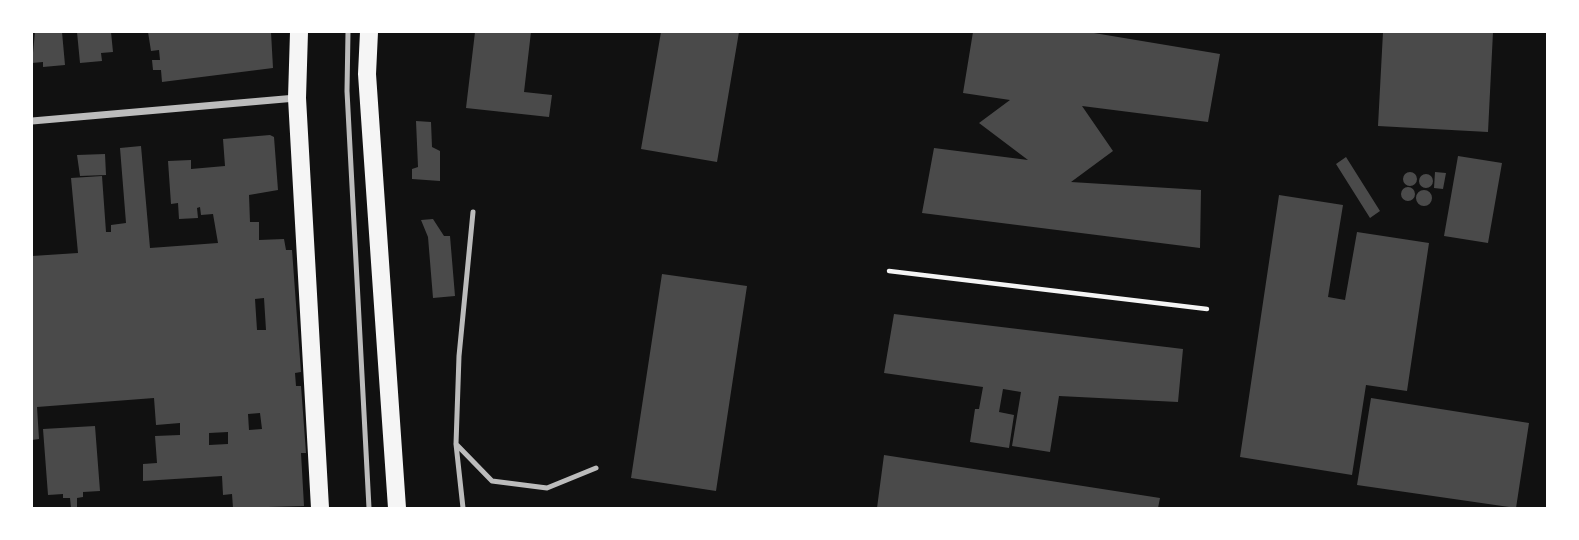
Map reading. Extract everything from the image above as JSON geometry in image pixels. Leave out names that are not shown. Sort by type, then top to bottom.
[{"type":"main road","points":[[299,32],[297,98],[320,509]]},
{"type":"main road","points":[[369,32],[367,74],[397,509]]},
{"type":"street","points":[[32,121],[297,98]]},
{"type":"lane","points":[[348,32],[347,91],[369,509]]},
{"type":"lane","points":[[463,509],[456,444],[459,356],[473,212]]},
{"type":"lane","points":[[456,444],[492,481],[547,488],[596,468]]},
{"type":"path","points":[[888,271],[1207,309]]},
{"type":"building","points":[[35,32],[62,32],[65,65],[43,67],[43,62],[32,63]]},
{"type":"building","points":[[77,32],[111,32],[113,52],[101,53],[102,61],[80,63]]},
{"type":"building","points":[[148,32],[271,32],[273,68],[162,82],[161,70],[153,70],[152,60],[160,60],[159,50],[151,51]]},
{"type":"building","points":[[475,32],[531,32],[524,92],[552,95],[549,117],[466,108]]},
{"type":"building","points":[[661,32],[739,32],[717,162],[641,149]]},
{"type":"building","points":[[973,32],[1088,32],[1220,54],[1208,122],[1082,106],[1113,151],[1071,182],[1201,190],[1200,248],[922,213],[934,148],[1028,160],[979,123],[1010,100],[963,93]]},
{"type":"building","points":[[1383,32],[1493,32],[1488,132],[1378,126]]},
{"type":"building","points":[[416,121],[431,122],[432,147],[440,151],[440,181],[412,179],[412,169],[418,167]]},
{"type":"building","points":[[270,135],[274,137],[278,190],[249,195],[250,222],[259,222],[259,240],[284,239],[286,250],[292,250],[301,372],[295,373],[296,386],[301,386],[306,453],[301,453],[304,506],[233,508],[232,494],[223,495],[222,476],[143,481],[143,464],[157,463],[155,436],[180,435],[180,423],[156,425],[154,398],[37,407],[39,439],[32,440],[32,256],[78,253],[71,178],[102,176],[106,232],[111,232],[111,225],[126,223],[120,148],[141,146],[150,248],[218,243],[213,214],[201,215],[200,207],[197,208],[198,218],[179,219],[178,203],[171,204],[168,161],[191,160],[191,169],[225,166],[223,139]],"holes":[[[264,298],[266,330],[257,330],[255,299]],[[260,413],[262,429],[249,430],[248,414]],[[228,432],[228,444],[209,445],[209,433]]]},
{"type":"building","points":[[105,154],[106,175],[80,176],[77,155]]},
{"type":"building","points":[[1458,156],[1502,163],[1488,243],[1444,236]]},
{"type":"building","points":[[1346,157],[1380,211],[1370,218],[1336,164]]},
{"type":"building","points":[[1407,172],[1413,172],[1417,179],[1413,186],[1407,186],[1403,182],[1403,176]]},
{"type":"building","points":[[1435,172],[1446,173],[1443,189],[1434,188]]},
{"type":"building","points":[[1423,174],[1429,174],[1433,181],[1429,188],[1423,188],[1419,184],[1419,178]]},
{"type":"building","points":[[1405,187],[1411,187],[1415,194],[1411,201],[1405,201],[1401,197],[1401,191]]},
{"type":"building","points":[[1424,190],[1432,198],[1424,206],[1416,198]]},
{"type":"building","points":[[1279,195],[1343,205],[1328,297],[1345,300],[1357,232],[1429,243],[1407,391],[1366,385],[1352,475],[1240,457]]},
{"type":"building","points":[[433,219],[444,236],[450,236],[455,296],[433,298],[428,237],[421,220]]},
{"type":"building","points":[[662,274],[747,286],[716,491],[631,478]]},
{"type":"building","points":[[894,314],[1183,349],[1178,402],[1059,396],[1050,452],[1012,446],[1021,392],[1003,389],[999,412],[1014,415],[1009,448],[970,442],[975,409],[979,409],[983,387],[884,373]]},
{"type":"building","points":[[1371,398],[1529,423],[1516,508],[1357,485]]},
{"type":"building","points":[[95,426],[100,491],[83,492],[83,497],[77,498],[77,508],[71,508],[70,498],[63,498],[63,494],[48,495],[43,429]]},
{"type":"building","points":[[884,455],[1160,498],[1158,508],[877,508]]}]
